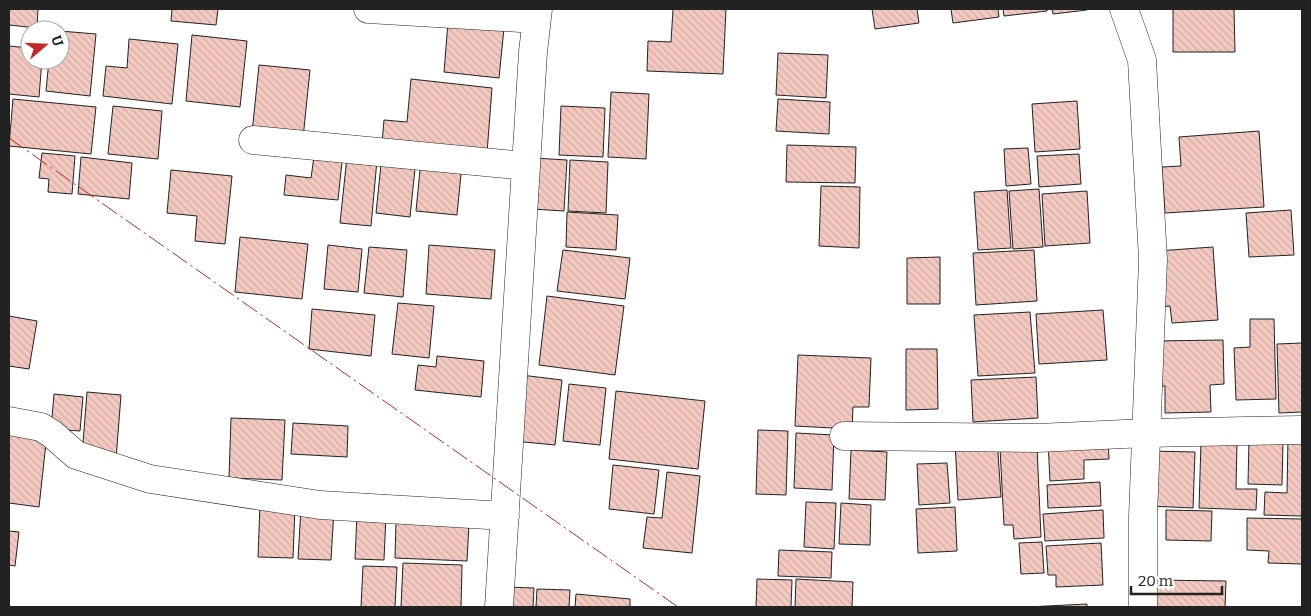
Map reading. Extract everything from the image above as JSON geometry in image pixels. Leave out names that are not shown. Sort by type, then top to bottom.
[{"type":"street","points":[[368,9],[537,14],[499,607]]},
{"type":"street","points":[[1124,9],[1142,60],[1153,260],[1143,516],[1143,607]]},
{"type":"street","points":[[253,140],[526,166]]},
{"type":"street","points":[[9,421],[41,427],[52,434],[76,456],[150,479],[320,505],[505,516]]},
{"type":"street","points":[[844,436],[1038,438],[1146,433],[1302,430]]},
{"type":"building","points":[[9,9],[38,9],[37,20],[20,20],[20,26],[9,25]]},
{"type":"building","points":[[172,9],[218,9],[216,25],[171,21]]},
{"type":"building","points":[[673,9],[726,9],[723,74],[647,71],[648,41],[671,42]]},
{"type":"building","points":[[872,9],[917,9],[919,23],[875,29]]},
{"type":"building","points":[[951,9],[998,9],[999,17],[953,23]]},
{"type":"building","points":[[1003,9],[1047,9],[1047,11],[1004,16]]},
{"type":"building","points":[[1052,9],[1087,9],[1087,10],[1053,14]]},
{"type":"building","points":[[1173,9],[1234,9],[1235,52],[1173,52]]},
{"type":"building","points":[[448,22],[504,28],[499,78],[444,72]]},
{"type":"building","points":[[70,32],[96,34],[90,96],[46,91],[48,70],[70,70]]},
{"type":"building","points":[[192,35],[247,41],[240,107],[186,101]]},
{"type":"building","points":[[129,39],[178,44],[172,104],[103,96],[106,66],[127,68]]},
{"type":"building","points":[[9,46],[20,47],[20,70],[41,70],[39,97],[9,94]]},
{"type":"building","points":[[778,53],[828,55],[826,98],[776,95]]},
{"type":"building","points":[[259,65],[310,70],[303,138],[252,133]]},
{"type":"building","points":[[411,79],[492,88],[487,153],[382,143],[384,120],[407,122]]},
{"type":"building","points":[[611,92],[649,94],[646,159],[608,157]]},
{"type":"building","points":[[13,99],[96,107],[91,154],[9,146]]},
{"type":"building","points":[[778,99],[830,102],[829,134],[776,131]]},
{"type":"building","points":[[1077,101],[1080,149],[1035,152],[1032,104]]},
{"type":"building","points":[[113,106],[162,111],[158,159],[108,154]]},
{"type":"building","points":[[561,106],[605,108],[603,157],[559,155]]},
{"type":"building","points":[[1259,131],[1264,207],[1165,213],[1162,167],[1181,166],[1179,137]]},
{"type":"building","points":[[787,145],[856,147],[855,183],[786,182]]},
{"type":"building","points":[[1028,148],[1031,184],[1006,186],[1004,149]]},
{"type":"building","points":[[315,149],[343,152],[338,200],[284,195],[286,175],[311,178]]},
{"type":"building","points":[[42,153],[75,156],[72,194],[48,192],[49,179],[39,178]]},
{"type":"building","points":[[1079,154],[1081,184],[1039,187],[1037,156]]},
{"type":"building","points":[[382,155],[416,159],[410,217],[376,213]]},
{"type":"building","points":[[81,157],[132,163],[129,199],[78,194]]},
{"type":"building","points":[[347,157],[377,160],[371,226],[340,223]]},
{"type":"building","points":[[534,158],[567,160],[564,211],[532,209]]},
{"type":"building","points":[[421,160],[462,164],[457,215],[416,211]]},
{"type":"building","points":[[570,160],[608,162],[606,213],[568,211]]},
{"type":"building","points":[[171,170],[232,176],[225,244],[195,241],[197,216],[167,213]]},
{"type":"building","points":[[821,186],[860,187],[859,248],[819,246]]},
{"type":"building","points":[[1039,189],[1043,247],[1013,249],[1009,191]]},
{"type":"building","points":[[1007,190],[1011,248],[978,250],[974,192]]},
{"type":"building","points":[[1087,191],[1090,243],[1045,246],[1042,194]]},
{"type":"building","points":[[1291,210],[1294,255],[1249,257],[1246,213]]},
{"type":"building","points":[[567,212],[618,215],[616,250],[566,247]]},
{"type":"building","points":[[240,237],[308,244],[302,299],[235,292]]},
{"type":"building","points":[[328,245],[362,249],[358,292],[324,289]]},
{"type":"building","points":[[429,245],[495,250],[491,299],[426,294]]},
{"type":"building","points":[[369,247],[407,250],[403,297],[364,293]]},
{"type":"building","points":[[1213,247],[1218,320],[1172,323],[1170,306],[1161,307],[1157,251]]},
{"type":"building","points":[[563,250],[630,258],[625,299],[557,291]]},
{"type":"building","points":[[1034,250],[1037,301],[976,305],[973,253]]},
{"type":"building","points":[[940,257],[940,304],[907,304],[907,258]]},
{"type":"building","points":[[547,296],[624,306],[615,375],[539,365]]},
{"type":"building","points":[[398,303],[434,306],[429,358],[392,354]]},
{"type":"building","points":[[312,309],[375,315],[371,356],[309,349]]},
{"type":"building","points":[[1103,310],[1107,360],[1039,364],[1036,314]]},
{"type":"building","points":[[1030,312],[1035,373],[978,376],[974,315]]},
{"type":"building","points":[[9,316],[37,321],[29,369],[9,366]]},
{"type":"building","points":[[1250,319],[1274,319],[1276,399],[1236,400],[1234,348],[1250,347]]},
{"type":"building","points":[[1223,340],[1224,384],[1210,385],[1211,412],[1165,413],[1165,386],[1156,386],[1155,341]]},
{"type":"building","points":[[1302,343],[1302,412],[1279,413],[1277,344]]},
{"type":"building","points":[[906,349],[937,349],[938,409],[906,410]]},
{"type":"building","points":[[798,355],[871,358],[869,407],[853,407],[852,429],[795,426]]},
{"type":"building","points":[[437,356],[484,361],[481,397],[415,390],[418,365],[436,367]]},
{"type":"building","points":[[521,375],[562,380],[555,445],[514,441]]},
{"type":"building","points":[[1036,377],[1038,418],[973,422],[971,380]]},
{"type":"building","points":[[569,384],[606,388],[600,445],[563,441]]},
{"type":"building","points":[[616,391],[705,401],[698,469],[609,459]]},
{"type":"building","points":[[87,392],[121,395],[116,459],[82,456]]},
{"type":"building","points":[[54,394],[83,397],[80,431],[51,429]]},
{"type":"building","points":[[231,418],[285,420],[282,480],[229,478]]},
{"type":"building","points":[[293,423],[348,426],[347,457],[291,454]]},
{"type":"building","points":[[9,430],[47,434],[39,507],[9,503]]},
{"type":"building","points":[[758,430],[788,431],[786,495],[756,494]]},
{"type":"building","points":[[796,433],[834,435],[832,490],[794,488]]},
{"type":"building","points":[[1288,437],[1302,437],[1302,516],[1264,515],[1265,492],[1287,493]]},
{"type":"building","points":[[1108,438],[1109,459],[1084,460],[1084,479],[1050,481],[1048,441]]},
{"type":"building","points":[[997,439],[1001,497],[958,500],[955,442]]},
{"type":"building","points":[[1249,439],[1283,440],[1282,485],[1248,484]]},
{"type":"building","points":[[1201,442],[1237,443],[1236,489],[1257,489],[1256,510],[1199,508]]},
{"type":"building","points":[[1037,447],[1041,537],[1014,539],[1013,525],[1004,525],[1000,448]]},
{"type":"building","points":[[851,450],[887,452],[885,500],[849,499]]},
{"type":"building","points":[[1150,451],[1195,452],[1193,508],[1149,506]]},
{"type":"building","points":[[947,463],[950,503],[919,505],[917,464]]},
{"type":"building","points":[[613,465],[659,470],[654,514],[609,509]]},
{"type":"building","points":[[667,472],[700,476],[692,553],[643,548],[647,517],[662,518]]},
{"type":"building","points":[[1100,482],[1101,506],[1048,508],[1047,485]]},
{"type":"building","points":[[806,502],[836,503],[834,549],[804,547]]},
{"type":"building","points":[[841,503],[871,505],[870,545],[839,544]]},
{"type":"building","points":[[260,505],[295,507],[293,558],[258,557]]},
{"type":"building","points":[[955,507],[957,551],[918,553],[916,509]]},
{"type":"building","points":[[301,508],[334,509],[331,560],[298,559]]},
{"type":"building","points":[[1103,510],[1104,538],[1045,541],[1043,514]]},
{"type":"building","points":[[1166,510],[1212,511],[1211,541],[1166,540]]},
{"type":"building","points":[[357,514],[386,515],[384,560],[355,559]]},
{"type":"building","points":[[1247,518],[1302,519],[1302,564],[1268,563],[1269,551],[1247,550]]},
{"type":"building","points":[[396,521],[469,524],[467,561],[395,558]]},
{"type":"building","points":[[9,531],[19,532],[15,566],[9,565]]},
{"type":"building","points":[[1042,542],[1044,573],[1021,574],[1019,543]]},
{"type":"building","points":[[1101,543],[1103,585],[1056,587],[1056,575],[1048,575],[1046,546]]},
{"type":"building","points":[[779,550],[832,552],[831,578],[778,576]]},
{"type":"building","points":[[403,563],[462,565],[461,607],[401,607]]},
{"type":"building","points":[[363,566],[397,567],[395,607],[361,607]]},
{"type":"building","points":[[757,579],[792,580],[791,607],[756,607]]},
{"type":"building","points":[[796,579],[853,582],[852,607],[795,607]]},
{"type":"building","points":[[1153,580],[1226,581],[1225,607],[1153,607]]},
{"type":"building","points":[[506,587],[534,588],[533,607],[505,607]]},
{"type":"building","points":[[537,589],[570,590],[569,607],[536,607]]},
{"type":"building","points":[[576,594],[630,599],[630,607],[575,607]]},
{"type":"building","points":[[1087,604],[1087,607],[1027,607]]},
{"type":"power","points":[[9,138],[678,607]]}]
